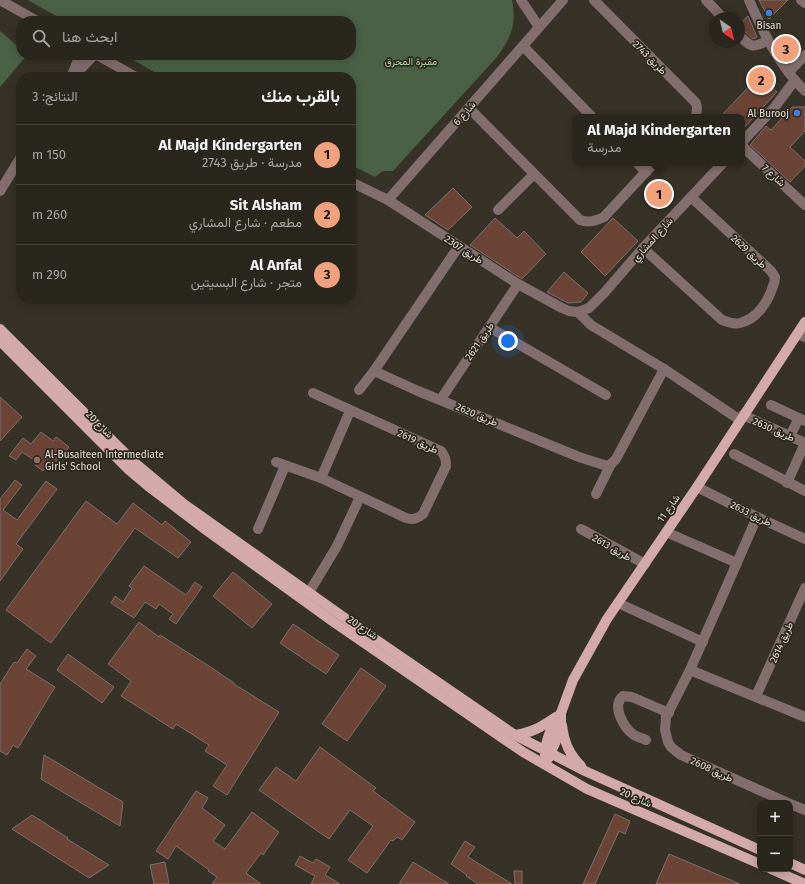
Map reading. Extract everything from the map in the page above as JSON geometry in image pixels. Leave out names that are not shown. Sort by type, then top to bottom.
[{"type":"main road","name":"شارع 11","points":[[546,759],[554,722],[561,713],[573,680],[582,661],[618,603],[697,487],[741,418],[801,336],[805,322]]},
{"type":"main road","name":"شارع 20","points":[[0,329],[134,462],[184,504],[306,597]]},
{"type":"main road","name":"شارع 20","points":[[0,340],[128,470],[179,510],[435,685],[515,735],[587,789],[757,863]]},
{"type":"main road","name":"شارع 20","points":[[435,685],[488,729],[546,759],[585,771],[757,849]]},
{"type":"main road","points":[[515,735],[537,730],[561,713],[566,745],[573,758],[585,771]]},
{"type":"main road","points":[[793,864],[805,870]]},
{"type":"main road","points":[[778,872],[805,884]]},
{"type":"street","points":[[0,0],[28,16]]},
{"type":"street","name":"شارع 6","points":[[388,200],[563,0]]},
{"type":"street","name":"طريق 2743","points":[[594,0],[696,103],[696,114]]},
{"type":"street","points":[[706,0],[717,12]]},
{"type":"street","points":[[749,0],[768,40],[798,82]]},
{"type":"street","points":[[801,0],[805,3]]},
{"type":"street","points":[[523,2],[531,16],[542,24]]},
{"type":"street","points":[[745,40],[751,46],[757,46],[768,40]]},
{"type":"street","points":[[522,46],[589,114]]},
{"type":"street","points":[[745,139],[798,82],[805,55]]},
{"type":"street","points":[[74,72],[78,60]]},
{"type":"street","points":[[77,72],[89,60]]},
{"type":"street","points":[[106,60],[127,72]]},
{"type":"street","points":[[469,108],[580,220],[586,222],[593,222],[604,217],[651,166]]},
{"type":"street","name":"شارع 7","points":[[745,149],[805,205]]},
{"type":"street","points":[[0,191],[16,165]]},
{"type":"street","points":[[641,166],[646,172]]},
{"type":"street","name":"شارع المشاري","points":[[578,312],[589,308],[605,292],[643,248],[719,166]]},
{"type":"street","points":[[498,210],[534,174]]},
{"type":"street","name":"طريق 2307","points":[[356,184],[388,200],[518,284],[562,308],[569,311],[578,312]]},
{"type":"street","name":"طريق 2629","points":[[643,248],[722,320],[733,324],[740,323],[748,320],[762,309],[770,297],[775,277],[771,271],[691,197]]},
{"type":"street","points":[[359,390],[374,371],[459,246]]},
{"type":"street","name":"طريق 2621","points":[[441,399],[518,284]]},
{"type":"street","name":"طريق 2630","points":[[578,312],[591,326],[664,369],[741,418],[805,443]]},
{"type":"street","points":[[489,327],[606,395]]},
{"type":"street","points":[[596,494],[664,369]]},
{"type":"street","name":"طريق 2620","points":[[374,371],[418,391],[441,399],[580,457],[603,466],[611,464]]},
{"type":"street","name":"طريق 2619","points":[[258,529],[281,464],[321,478],[406,518],[412,519],[418,518],[423,514],[446,466],[446,460],[441,451],[350,411],[314,393]]},
{"type":"street","points":[[771,405],[802,420],[790,436]]},
{"type":"street","points":[[321,478],[350,411]]},
{"type":"street","points":[[787,483],[805,443]]},
{"type":"street","points":[[734,454],[787,483],[805,491]]},
{"type":"street","name":"طريق 2633","points":[[697,487],[805,539]]},
{"type":"street","points":[[306,597],[337,546],[360,497]]},
{"type":"street","name":"طريق 2608","points":[[757,517],[703,642],[666,717],[666,736],[668,742],[681,755],[782,800]]},
{"type":"street","name":"طريق 2613","points":[[581,529],[645,564]]},
{"type":"street","points":[[666,532],[738,563]]},
{"type":"street","name":"طريق 2614","points":[[756,696],[805,588]]},
{"type":"street","points":[[618,603],[703,642]]},
{"type":"street","points":[[690,670],[805,717]]},
{"type":"street","points":[[646,740],[634,735],[624,723],[618,706],[621,698],[623,696],[632,697],[669,713]]},
{"type":"street","name":"طريق 2608","points":[[793,805],[805,810]]},
{"type":"green space","name":"مقبرة المحرق","points":[[28,0],[512,0],[514,17],[512,30],[497,57],[393,171],[383,171],[375,177],[356,168],[356,72],[154,72],[134,60],[356,60],[356,16],[56,16]]},
{"type":"green space","points":[[0,31],[16,45],[16,60],[23,60],[0,87]]},
{"type":"building","points":[[759,0],[788,0],[769,19]]},
{"type":"building","points":[[748,16],[757,37],[753,39],[745,32],[745,19]]},
{"type":"building","points":[[790,40],[802,49],[793,58],[786,54],[783,48]]},
{"type":"building","points":[[759,76],[777,92],[745,127],[745,114],[723,114]]},
{"type":"building","points":[[792,107],[805,107],[805,131],[790,147],[805,161],[805,166],[790,182],[750,145],[766,126],[771,130]]},
{"type":"building","points":[[453,188],[472,207],[448,230],[425,215]]},
{"type":"building","points":[[495,218],[517,238],[524,231],[546,254],[522,279],[470,245]]},
{"type":"building","points":[[613,218],[638,241],[605,276],[581,252]]},
{"type":"building","points":[[564,272],[588,293],[581,302],[568,303],[547,292]]},
{"type":"building","points":[[0,397],[22,417],[0,441]]},
{"type":"building","points":[[41,432],[53,441],[56,437],[69,447],[55,466],[49,462],[43,471],[35,465],[37,462],[22,452],[16,460],[9,456],[23,438],[31,444]]},
{"type":"building","points":[[15,480],[22,485],[3,510],[17,520],[46,481],[57,489],[16,544],[23,549],[0,581],[0,499]]},
{"type":"building","points":[[86,501],[117,524],[133,503],[162,525],[165,521],[191,542],[178,558],[135,528],[51,643],[6,610]]},
{"type":"building","points":[[144,566],[186,595],[195,582],[202,587],[176,624],[169,619],[173,614],[159,604],[156,609],[145,602],[134,618],[111,603],[115,596],[123,602],[132,588],[129,586]]},
{"type":"building","points":[[233,572],[272,604],[252,628],[213,596]]},
{"type":"building","points":[[139,622],[159,637],[160,635],[279,712],[227,795],[213,786],[227,765],[205,751],[209,745],[176,724],[173,729],[121,696],[131,681],[108,664]]},
{"type":"building","points":[[293,624],[339,655],[326,674],[280,643]]},
{"type":"building","points":[[27,649],[36,656],[26,669],[55,687],[18,748],[13,745],[7,755],[0,751],[0,684],[14,662],[17,663]]},
{"type":"building","points":[[68,654],[114,687],[102,703],[57,670]]},
{"type":"building","points":[[361,668],[386,686],[347,741],[322,724]]},
{"type":"building","points":[[320,747],[376,788],[373,791],[415,822],[402,840],[397,837],[393,841],[391,840],[367,873],[348,860],[373,826],[350,810],[329,839],[259,790],[276,767],[296,781]]},
{"type":"building","points":[[44,755],[123,802],[120,826],[41,779]]},
{"type":"building","points":[[196,791],[208,798],[202,808],[225,825],[213,841],[225,849],[252,812],[279,832],[263,855],[261,853],[246,873],[261,884],[212,884],[217,877],[176,846],[168,859],[156,851]]},
{"type":"building","points":[[615,814],[630,821],[625,834],[619,831],[595,884],[583,884]]},
{"type":"building","points":[[32,815],[109,865],[89,878],[12,829]]},
{"type":"building","points":[[465,841],[475,847],[468,857],[512,884],[478,884],[451,864]]},
{"type":"building","points":[[669,854],[740,884],[656,884]]},
{"type":"building","points":[[300,856],[313,863],[316,859],[330,867],[325,875],[340,884],[311,884],[315,876],[295,865]]},
{"type":"building","points":[[165,862],[169,884],[154,884],[150,865]]},
{"type":"building","points":[[413,862],[449,884],[399,884]]},
{"type":"building","points":[[514,871],[522,871],[522,884],[515,884]]},
{"type":"place","name":"Bisan","points":[[769,13]]},
{"type":"place","name":"Al Anfal","points":[[786,49]]},
{"type":"place","name":"Sit Alsham","points":[[761,80]]},
{"type":"place","name":"Al Burooj","points":[[797,113]]},
{"type":"place","name":"Al Majd Kindergarten","points":[[659,194]]},
{"type":"place","name":"Al-Busaiteen Intermediate Girls' School","points":[[37,460]]}]
